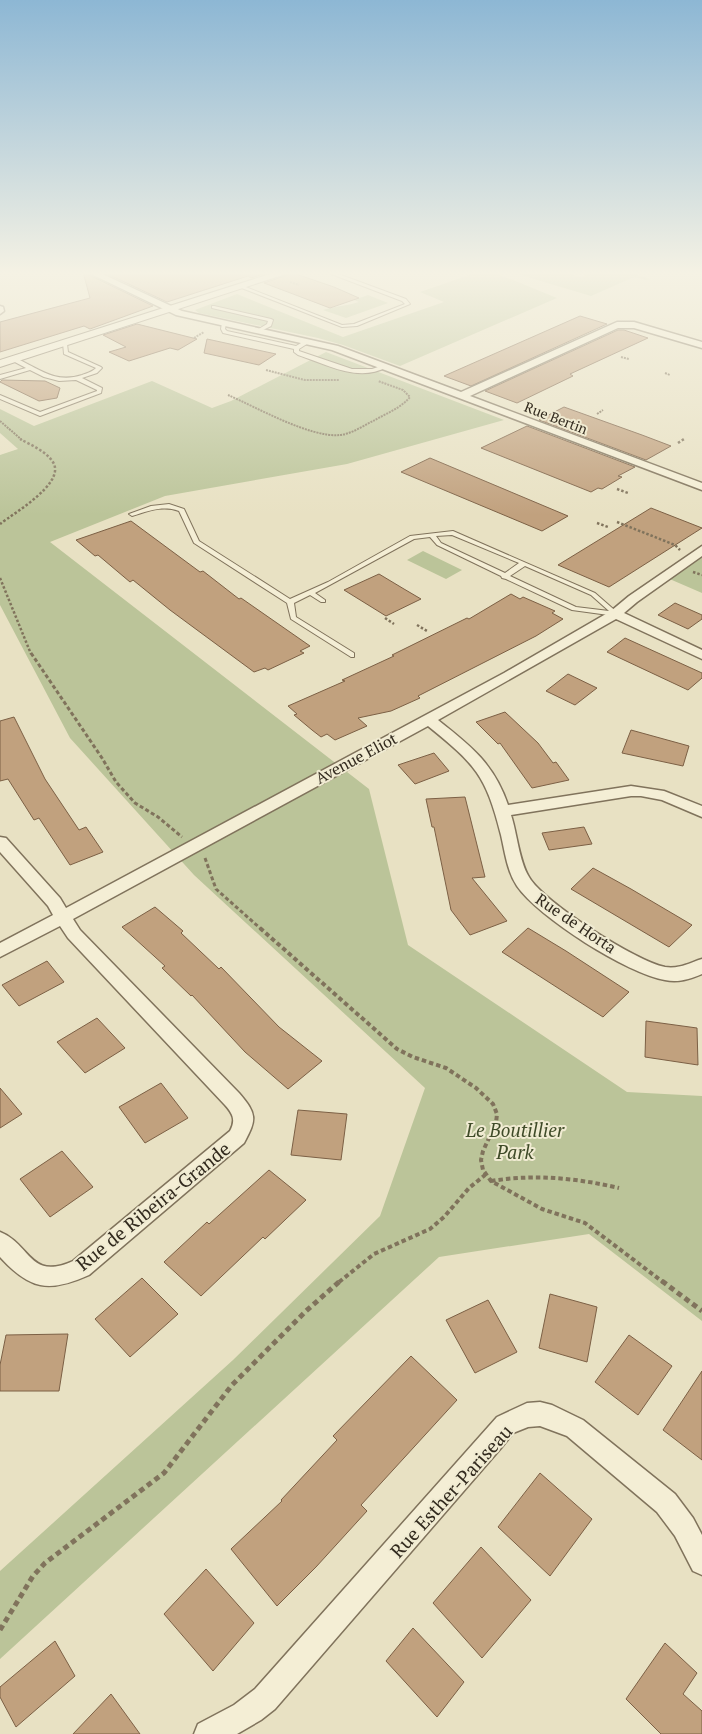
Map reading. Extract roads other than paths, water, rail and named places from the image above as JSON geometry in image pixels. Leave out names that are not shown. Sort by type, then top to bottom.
[{"type":"street","points":[[0,364],[37,353]]},
{"type":"street","name":"Rue Bertin","points":[[348,353],[702,487]]},
{"type":"street","points":[[461,396],[556,353]]},
{"type":"street","name":"Avenue Eliot","points":[[0,951],[209,836],[429,720],[616,614],[702,550]]},
{"type":"street","points":[[616,614],[702,655]]},
{"type":"street","name":"Rue de Horta","points":[[429,720],[477,761],[490,780],[502,811],[523,883],[545,905],[561,917],[644,967],[678,975],[702,966]]},
{"type":"street","points":[[502,811],[646,790],[673,797],[702,812]]},
{"type":"street","points":[[0,842],[50,897],[63,917]]},
{"type":"street","name":"Rue de Ribeira-Grande","points":[[0,1242],[18,1262],[32,1273],[50,1278],[67,1276],[81,1268],[214,1158],[237,1137],[244,1124],[242,1111],[232,1099],[82,943],[63,917]]},
{"type":"street","name":"Rue Esther-Pariseau","points":[[208,1734],[232,1724],[250,1713],[265,1699],[492,1439],[505,1426],[527,1415],[540,1414],[562,1421],[574,1428],[630,1472],[676,1514],[702,1562]]},
{"type":"lane","points":[[14,360],[46,376],[59,379],[76,378],[95,372],[99,368],[66,353]]},
{"type":"lane","points":[[298,353],[351,372],[369,373],[384,367]]},
{"type":"lane","points":[[0,377],[30,368]]},
{"type":"lane","points":[[0,397],[40,414],[99,392],[100,389],[76,378]]},
{"type":"lane","points":[[132,514],[156,506],[170,505],[182,510],[196,542],[290,602],[294,618],[351,655]]},
{"type":"lane","points":[[290,602],[330,583],[412,537],[454,533],[593,594],[616,614]]},
{"type":"lane","points":[[432,536],[439,544],[504,577],[574,609],[616,614]]},
{"type":"lane","points":[[504,577],[524,563]]},
{"type":"lane","points":[[309,592],[323,601]]},
{"type":"park label","name":"Le Boutillier Park","points":[[515,1141]]}]
